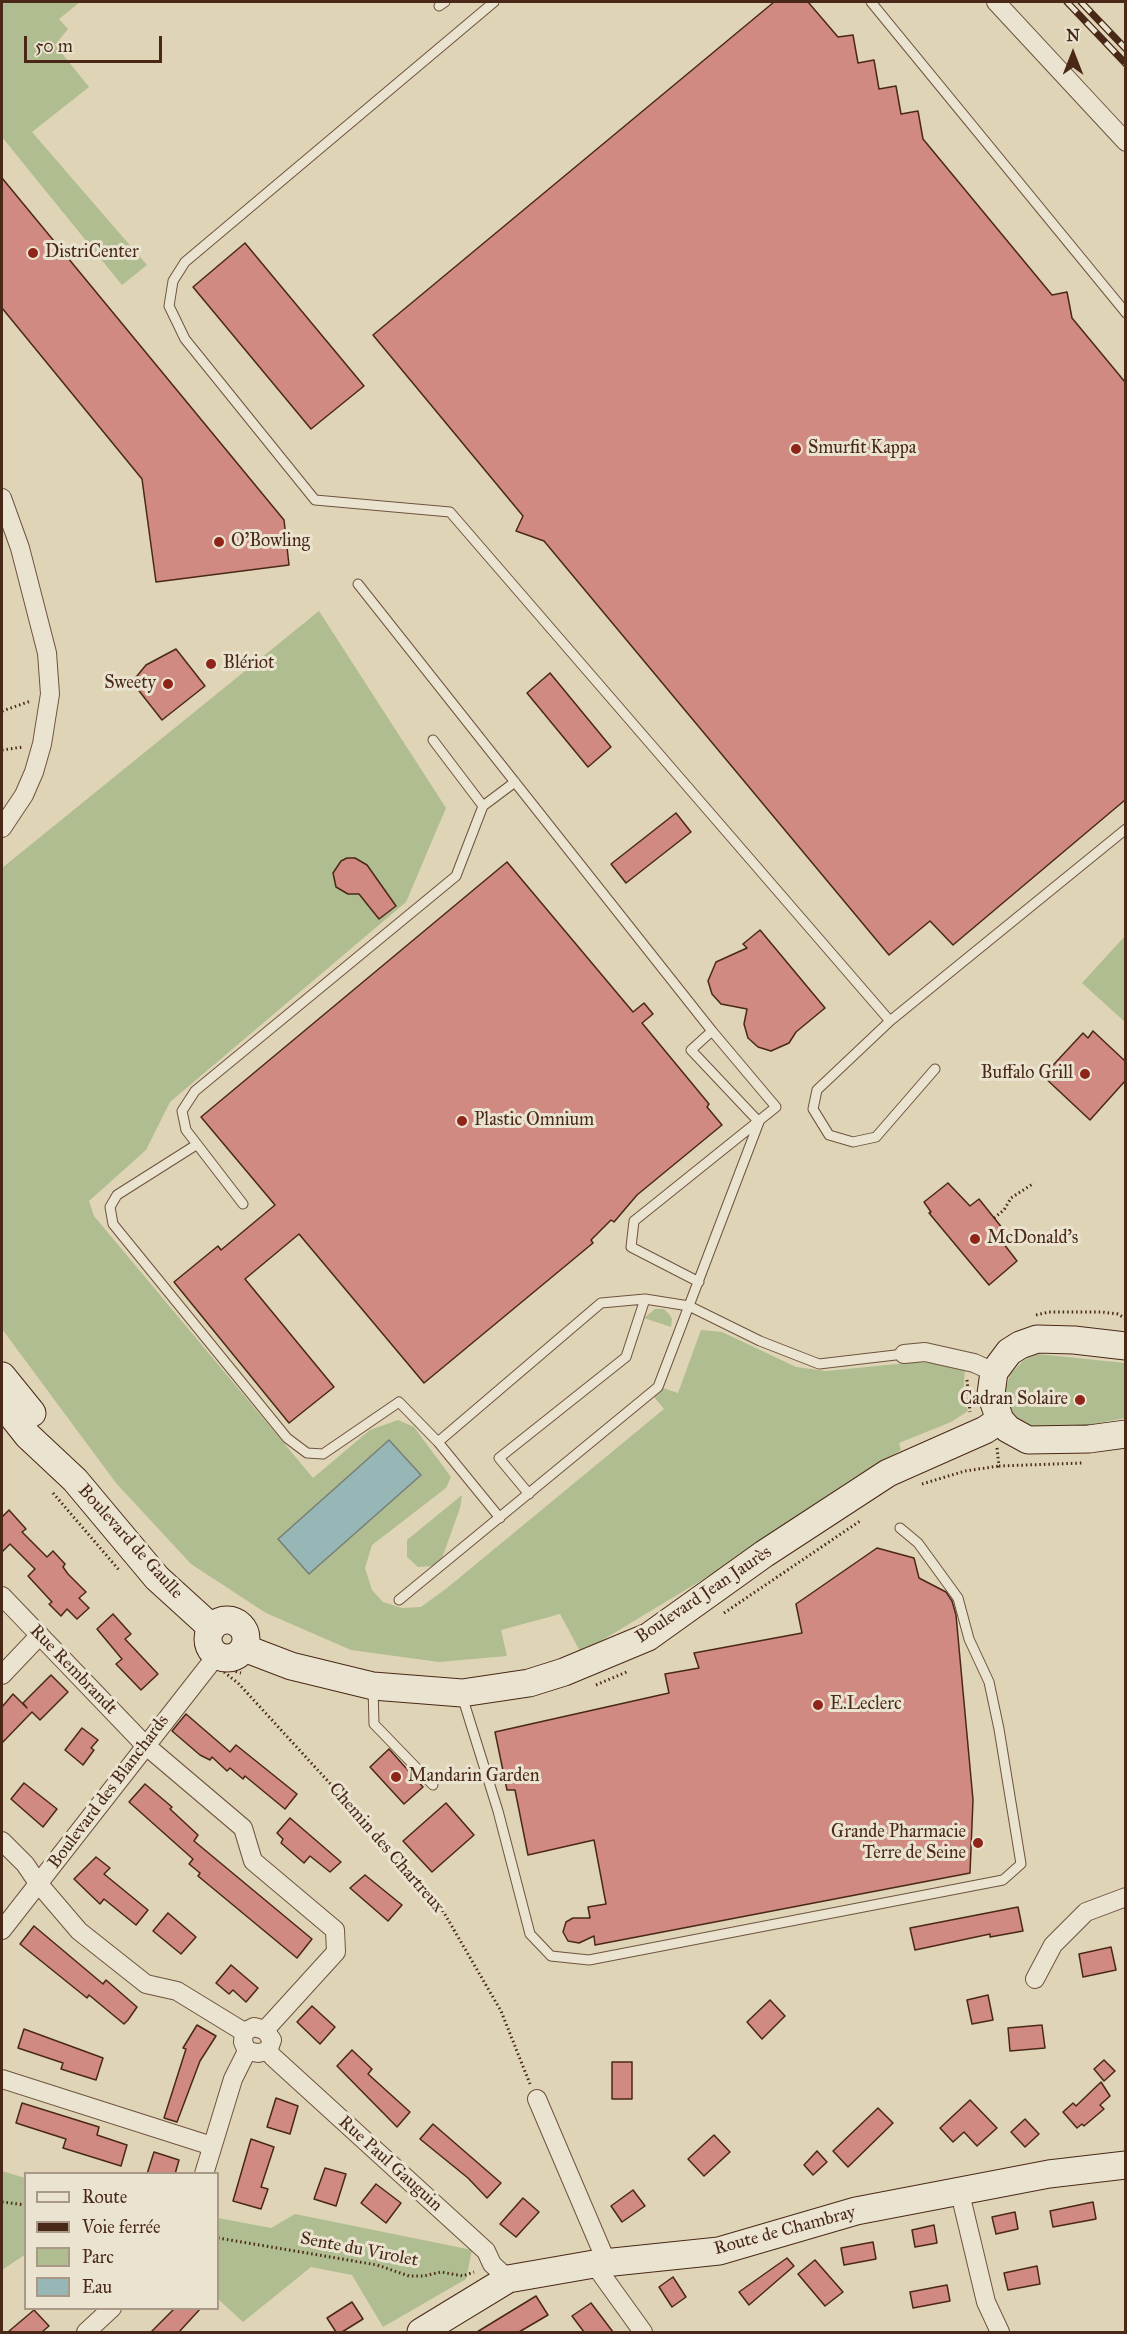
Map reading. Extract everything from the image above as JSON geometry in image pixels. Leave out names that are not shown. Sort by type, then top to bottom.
[{"type":"main road","points":[[1125,1346],[1074,1340],[1037,1339],[1020,1345],[1008,1352],[994,1372],[992,1394],[1000,1420],[1008,1429],[1028,1440],[1089,1439],[1125,1434]]},
{"type":"main road","name":"Boulevard de Gaulle","points":[[2,1376],[42,1426],[75,1480]]},
{"type":"main road","name":"Boulevard de Gaulle","points":[[6,1414],[75,1480],[157,1578],[212,1628]]},
{"type":"main road","name":"Boulevard Jean Jaurès","points":[[244,1648],[291,1666],[373,1686],[462,1693],[529,1683],[564,1672],[648,1637],[764,1554],[888,1473],[986,1430],[1000,1420]]},
{"type":"main road","points":[[222,1621],[234,1622],[244,1630],[244,1648],[229,1658],[213,1658],[208,1639],[212,1628],[222,1621]]},
{"type":"main road","name":"Route de Chambray","points":[[421,2332],[500,2272],[719,2251],[856,2211],[959,2189],[1049,2174],[1125,2165]]},
{"type":"street","points":[[996,2],[1125,142]]},
{"type":"street","points":[[2,498],[20,548],[46,652],[50,694],[42,744],[34,772],[24,795],[2,828]]},
{"type":"street","points":[[904,1354],[925,1352],[974,1363],[994,1372]]},
{"type":"street","name":"Rue Rembrandt","points":[[2,1596],[144,1744],[243,1828],[253,1861],[335,1930],[336,1952],[266,2030]]},
{"type":"street","points":[[2,1675],[40,1635]]},
{"type":"street","name":"Boulevard des Blanchards","points":[[2,1930],[144,1744],[213,1658]]},
{"type":"street","points":[[2,1841],[25,1864],[38,1883],[79,1930],[146,1984],[177,1991],[244,2032]]},
{"type":"street","points":[[1035,1979],[1053,1945],[1086,1912],[1125,1897]]},
{"type":"street","points":[[244,2032],[254,2027],[266,2030],[272,2040],[268,2051],[258,2053],[247,2051]]},
{"type":"street","points":[[244,2032],[243,2042],[247,2051]]},
{"type":"street","points":[[205,2172],[233,2079],[247,2051]]},
{"type":"street","name":"Rue Paul Gauguin","points":[[268,2051],[486,2251],[500,2272]]},
{"type":"street","points":[[2,2079],[212,2146]]},
{"type":"street","points":[[537,2099],[600,2264],[643,2332]]},
{"type":"street","points":[[959,2189],[986,2302],[1000,2332]]},
{"type":"street","points":[[86,2332],[110,2310]]},
{"type":"lane","points":[[494,2],[185,262],[173,281],[169,306],[185,339],[315,500],[450,512],[890,1021]]},
{"type":"lane","points":[[871,2],[1125,313]]},
{"type":"lane","points":[[358,584],[712,1031],[776,1107],[634,1221],[631,1247],[699,1282]]},
{"type":"lane","points":[[433,740],[483,806]]},
{"type":"lane","points":[[243,1204],[186,1130],[182,1110],[195,1091],[456,876],[483,806],[515,782]]},
{"type":"lane","points":[[935,1069],[876,1137],[853,1142],[829,1135],[813,1109],[816,1090],[890,1021],[1125,829]]},
{"type":"lane","points":[[712,1031],[691,1050],[759,1122]]},
{"type":"lane","points":[[399,1600],[658,1387],[759,1122]]},
{"type":"lane","points":[[196,1145],[117,1196],[110,1207],[112,1224],[287,1438],[307,1453],[323,1454],[399,1402],[438,1442],[500,1518]]},
{"type":"lane","points":[[438,1442],[601,1303],[645,1299],[689,1306],[760,1341],[819,1364],[904,1354]]},
{"type":"lane","points":[[529,1494],[499,1458],[626,1357],[645,1299]]},
{"type":"lane","points":[[462,1693],[498,1811],[530,1934],[551,1956],[589,1960],[1003,1880],[1021,1864],[989,1682],[969,1639],[958,1598],[918,1542],[900,1528]]},
{"type":"lane","points":[[373,1686],[374,1724],[433,1785]]},
{"type":"path","points":[[994,1218],[1005,1210],[1011,1198],[1034,1183]]},
{"type":"path","points":[[1058,1312],[1110,1313],[1125,1319]]},
{"type":"path","name":"Chemin des Chartreux","points":[[213,1658],[436,1899],[501,2012],[537,2099]]},
{"type":"path","points":[[2,2202],[24,2205]]},
{"type":"path","name":"Sente du Virolet","points":[[219,2238],[377,2265],[409,2276],[424,2276],[441,2272],[463,2276],[500,2272]]},
{"type":"green space","points":[[2,2],[80,2],[59,19],[68,29],[55,45],[89,87],[32,132],[147,265],[122,285],[2,137]]},
{"type":"green space","points":[[319,611],[446,808],[406,902],[170,1102],[146,1150],[89,1201],[94,1216],[313,1478],[370,1430],[398,1420],[414,1427],[451,1477],[446,1488],[372,1545],[365,1568],[372,1590],[383,1602],[402,1608],[421,1607],[447,1588],[664,1409],[654,1397],[663,1388],[678,1393],[701,1330],[722,1332],[796,1367],[826,1371],[918,1362],[951,1364],[965,1369],[963,1396],[968,1411],[951,1422],[899,1443],[901,1450],[850,1480],[735,1560],[581,1653],[560,1614],[501,1630],[507,1656],[439,1662],[351,1650],[266,1613],[191,1564],[116,1483],[2,1329],[2,868]]},
{"type":"green space","points":[[1125,936],[1125,1022],[1082,983]]},
{"type":"green space","points":[[655,1309],[664,1309],[669,1314],[672,1319],[671,1327],[644,1318]]},
{"type":"green space","points":[[1038,1354],[1125,1363],[1125,1418],[1078,1427],[1044,1428],[1030,1426],[1019,1420],[1007,1406],[1006,1389],[1010,1374],[1024,1360]]},
{"type":"green space","points":[[462,1495],[460,1508],[442,1558],[433,1566],[418,1567],[407,1557],[407,1540]]},
{"type":"green space","points":[[2,2171],[24,2178],[24,2255],[2,2270]]},
{"type":"green space","points":[[295,2214],[472,2250],[466,2279],[383,2327],[352,2275],[311,2267],[243,2322],[219,2300],[219,2218],[271,2228]]},
{"type":"water","points":[[389,1440],[421,1475],[309,1574],[278,1539]]},
{"type":"building","name":"Smurfit Kappa","points":[[774,2],[808,2],[838,37],[853,35],[858,63],[874,60],[879,89],[896,86],[901,114],[918,111],[923,139],[1052,295],[1067,292],[1072,318],[1125,382],[1125,800],[953,945],[930,921],[889,955],[544,541],[516,531],[523,516],[373,335]]},
{"type":"building","points":[[2,178],[284,520],[289,565],[156,582],[142,479],[2,308]]},
{"type":"building","points":[[245,243],[364,386],[311,429],[193,287]]},
{"type":"building","name":"Sweety","points":[[176,649],[205,686],[162,720],[132,682],[146,665]]},
{"type":"building","points":[[550,673],[611,747],[588,767],[527,693]]},
{"type":"building","points":[[676,813],[691,832],[626,883],[611,864]]},
{"type":"building","points":[[355,858],[367,865],[396,906],[379,919],[359,894],[348,894],[336,887],[333,873],[341,861]]},
{"type":"building","name":"Plastic Omnium","points":[[507,862],[633,1012],[644,1003],[653,1014],[642,1023],[709,1104],[707,1107],[722,1125],[637,1195],[614,1222],[611,1220],[591,1240],[593,1243],[424,1383],[299,1234],[245,1279],[334,1387],[289,1423],[174,1282],[218,1246],[221,1250],[275,1205],[201,1117]]},
{"type":"building","points":[[760,930],[825,1008],[796,1032],[789,1043],[771,1051],[758,1047],[748,1038],[744,1024],[747,1009],[721,1004],[712,994],[708,981],[716,962],[747,948],[743,944]]},
{"type":"building","name":"Buffalo Grill","points":[[1093,1031],[1125,1061],[1125,1081],[1090,1120],[1043,1076],[1083,1033],[1088,1038]]},
{"type":"building","name":"McDonald's","points":[[948,1183],[970,1206],[979,1199],[1007,1234],[1000,1239],[1017,1261],[989,1285],[929,1213],[931,1212],[924,1202]]},
{"type":"building","points":[[9,1510],[26,1529],[22,1532],[47,1557],[53,1551],[65,1564],[63,1567],[68,1574],[86,1592],[79,1598],[89,1608],[77,1619],[67,1609],[61,1616],[49,1604],[52,1602],[28,1576],[35,1569],[10,1544],[2,1552],[2,1517]]},
{"type":"building","points":[[877,1548],[914,1558],[919,1578],[946,1592],[952,1601],[956,1615],[973,1800],[970,1873],[595,1945],[594,1936],[579,1943],[568,1941],[563,1932],[566,1922],[573,1918],[590,1918],[588,1907],[606,1904],[594,1840],[528,1855],[515,1790],[507,1790],[495,1732],[669,1693],[665,1674],[699,1668],[694,1653],[802,1633],[796,1604]]},
{"type":"building","points":[[113,1614],[131,1634],[125,1639],[158,1674],[141,1690],[116,1664],[122,1659],[97,1629]]},
{"type":"building","points":[[51,1675],[68,1692],[40,1720],[32,1712],[2,1743],[2,1707],[13,1694],[27,1708],[23,1703]]},
{"type":"building","points":[[186,1714],[230,1752],[236,1745],[297,1794],[285,1809],[245,1776],[243,1779],[230,1768],[227,1771],[212,1757],[210,1760],[200,1755],[172,1731]]},
{"type":"building","points":[[82,1728],[98,1740],[91,1748],[94,1750],[83,1765],[65,1750]]},
{"type":"building","name":"Mandarin Garden","points":[[389,1749],[423,1787],[404,1804],[370,1767]]},
{"type":"building","points":[[24,1783],[57,1809],[43,1827],[11,1799]]},
{"type":"building","points":[[145,1784],[172,1807],[170,1809],[198,1835],[194,1841],[312,1939],[297,1958],[198,1876],[200,1873],[189,1864],[193,1859],[129,1802]]},
{"type":"building","points":[[446,1803],[474,1835],[432,1872],[403,1841]]},
{"type":"building","points":[[290,1818],[341,1862],[330,1872],[310,1856],[304,1863],[281,1843],[283,1839],[277,1833]]},
{"type":"building","points":[[96,1857],[110,1868],[104,1874],[148,1910],[136,1925],[104,1899],[100,1904],[74,1879]]},
{"type":"building","points":[[365,1875],[402,1905],[388,1921],[350,1888]]},
{"type":"building","points":[[1018,1907],[1023,1931],[990,1937],[990,1934],[915,1950],[910,1928]]},
{"type":"building","points":[[168,1913],[196,1937],[181,1954],[153,1931]]},
{"type":"building","points":[[34,1926],[103,1984],[106,1980],[137,2007],[124,2024],[89,1995],[87,1998],[20,1944]]},
{"type":"building","points":[[1111,1947],[1116,1970],[1083,1977],[1079,1954]]},
{"type":"building","points":[[231,1965],[258,1988],[246,2002],[233,1990],[229,1994],[216,1983]]},
{"type":"building","points":[[988,1995],[993,2020],[972,2024],[967,2000]]},
{"type":"building","points":[[770,2000],[785,2016],[762,2039],[747,2022]]},
{"type":"building","points":[[312,2006],[335,2027],[320,2044],[297,2022]]},
{"type":"building","points":[[197,2025],[216,2036],[200,2061],[177,2122],[164,2118],[186,2049],[183,2048]]},
{"type":"building","points":[[1042,2025],[1045,2048],[1010,2051],[1008,2028]]},
{"type":"building","points":[[24,2029],[103,2058],[96,2080],[61,2069],[63,2063],[18,2048]]},
{"type":"building","points":[[352,2050],[372,2069],[368,2074],[410,2112],[397,2127],[337,2066]]},
{"type":"building","points":[[1104,2060],[1115,2071],[1104,2081],[1094,2069]]},
{"type":"building","points":[[612,2062],[632,2062],[632,2099],[612,2099]]},
{"type":"building","points":[[1101,2082],[1110,2096],[1100,2105],[1104,2109],[1084,2126],[1082,2124],[1077,2128],[1063,2112],[1073,2103],[1076,2106]]},
{"type":"building","points":[[276,2098],[298,2106],[290,2134],[267,2127]]},
{"type":"building","points":[[970,2100],[997,2128],[977,2146],[964,2132],[953,2142],[940,2128]]},
{"type":"building","points":[[22,2103],[99,2127],[97,2135],[127,2145],[121,2166],[63,2148],[66,2139],[16,2123]]},
{"type":"building","points":[[878,2108],[893,2123],[848,2167],[833,2151]]},
{"type":"building","points":[[1025,2119],[1039,2134],[1025,2147],[1011,2132]]},
{"type":"building","points":[[433,2124],[501,2183],[487,2198],[468,2178],[420,2139]]},
{"type":"building","points":[[714,2135],[730,2152],[704,2176],[688,2159]]},
{"type":"building","points":[[251,2139],[274,2147],[261,2187],[268,2189],[261,2209],[233,2201]]},
{"type":"building","points":[[817,2151],[827,2162],[813,2175],[804,2165]]},
{"type":"building","points":[[154,2152],[179,2160],[176,2172],[148,2172]]},
{"type":"building","points":[[325,2168],[346,2174],[336,2206],[314,2199]]},
{"type":"building","points":[[376,2184],[401,2203],[386,2223],[361,2203]]},
{"type":"building","points":[[633,2190],[645,2206],[622,2222],[611,2206]]},
{"type":"building","points":[[523,2198],[539,2212],[516,2237],[500,2224]]},
{"type":"building","points":[[1093,2202],[1096,2219],[1053,2227],[1050,2211]]},
{"type":"building","points":[[1015,2212],[1018,2229],[996,2234],[992,2217]]},
{"type":"building","points":[[934,2225],[937,2243],[915,2247],[912,2230]]},
{"type":"building","points":[[873,2242],[876,2259],[844,2265],[841,2248]]},
{"type":"building","points":[[787,2258],[794,2266],[749,2305],[739,2292]]},
{"type":"building","points":[[815,2260],[843,2292],[825,2306],[798,2274]]},
{"type":"building","points":[[1037,2266],[1040,2284],[1008,2290],[1004,2273]]},
{"type":"building","points":[[673,2277],[686,2297],[672,2307],[659,2287]]},
{"type":"building","points":[[947,2285],[950,2301],[913,2308],[910,2292]]},
{"type":"building","points":[[536,2296],[548,2315],[519,2332],[477,2332]]},
{"type":"building","points":[[352,2302],[363,2319],[342,2332],[336,2332],[327,2318]]},
{"type":"building","points":[[591,2303],[613,2332],[584,2332],[572,2316]]},
{"type":"building","points":[[34,2310],[49,2326],[42,2332],[8,2332]]},
{"type":"building","points":[[173,2310],[199,2310],[179,2332],[151,2332]]},
{"type":"railway","points":[[1067,2],[1126,64]]},
{"type":"railway","points":[[1081,2],[1126,49]]},
{"type":"place","name":"DistriCenter","points":[[33,253]]},
{"type":"place","name":"Smurfit Kappa","points":[[796,449]]},
{"type":"place","name":"O'Bowling","points":[[219,542]]},
{"type":"place","name":"Blériot","points":[[211,664]]},
{"type":"place","name":"Sweety","points":[[168,684]]},
{"type":"place","name":"Buffalo Grill","points":[[1085,1074]]},
{"type":"place","name":"Plastic Omnium","points":[[462,1121]]},
{"type":"place","name":"McDonald's","points":[[975,1239]]},
{"type":"place","name":"Cadran Solaire","points":[[1080,1400]]},
{"type":"place","name":"E.Leclerc","points":[[818,1705]]},
{"type":"place","name":"Mandarin Garden","points":[[396,1777]]},
{"type":"place","name":"Grande Pharmacie Terre de Seine","points":[[978,1843]]}]
